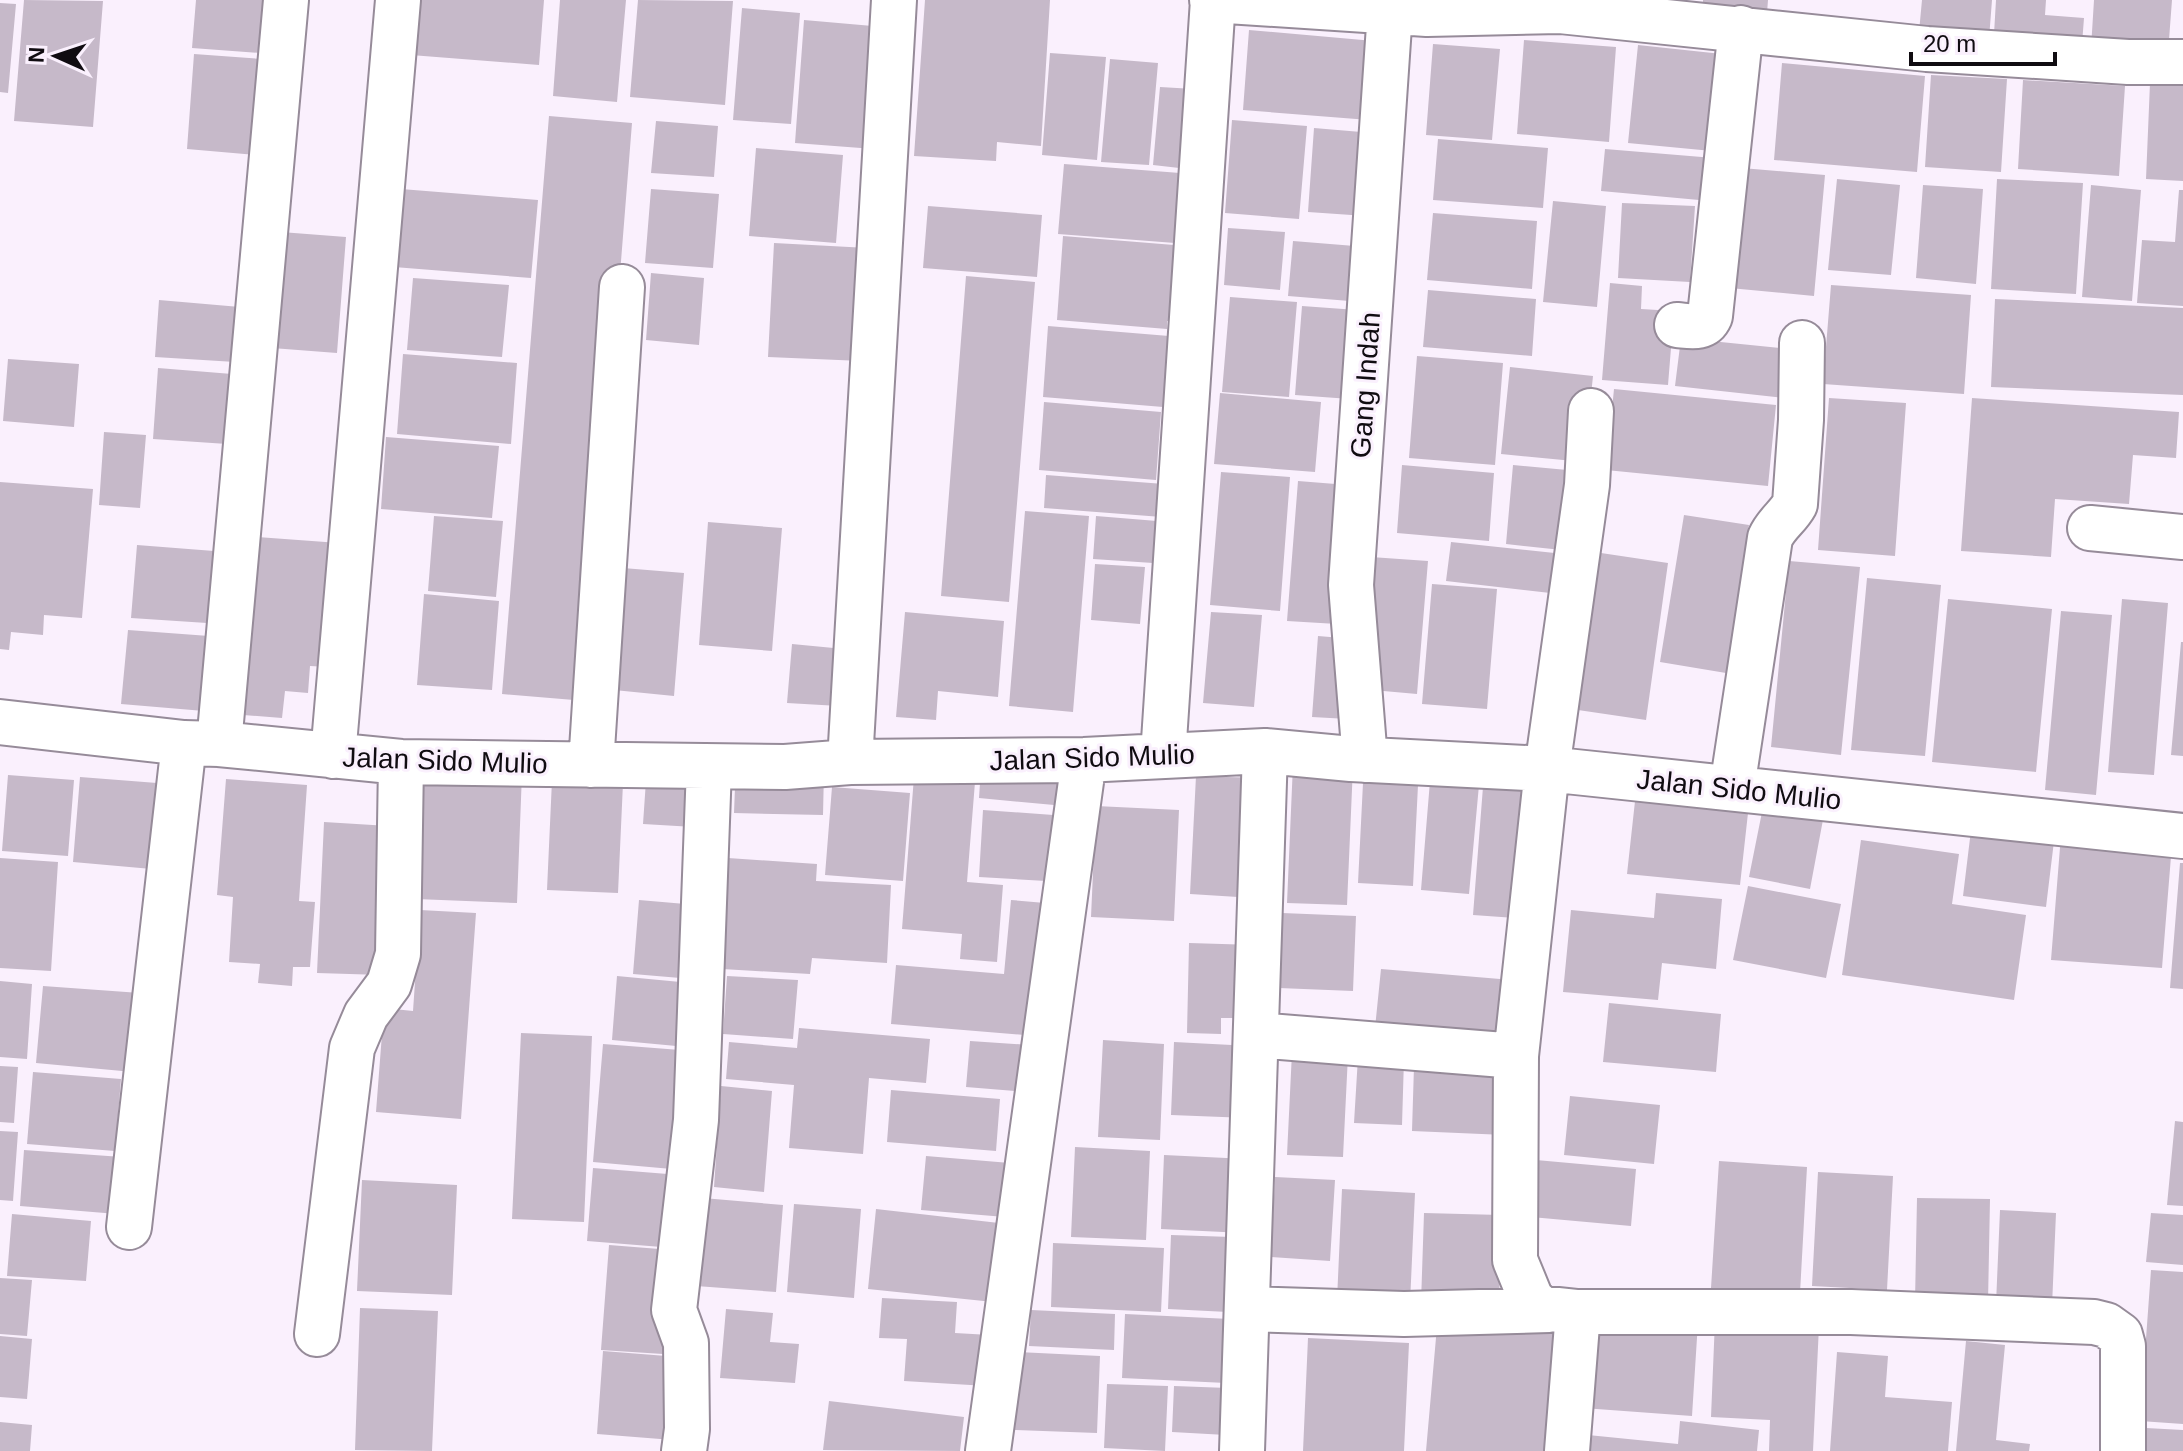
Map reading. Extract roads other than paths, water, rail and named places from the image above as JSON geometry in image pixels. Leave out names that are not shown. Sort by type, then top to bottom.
[{"type":"street","points":[[129,1227],[201,743],[286,0]]},
{"type":"street","points":[[333,756],[398,0]]},
{"type":"street","points":[[850,762],[894,0]]},
{"type":"street","points":[[1163,756],[1213,0],[1560,11],[1927,49],[2128,62],[2183,62]]},
{"type":"street","name":"Gang Indah","points":[[1365,760],[1351,585],[1415,8]]},
{"type":"street","points":[[1677,325],[1701,326],[1710,316],[1741,28]]},
{"type":"street","points":[[591,765],[622,287]]},
{"type":"street","points":[[1732,788],[1770,538],[1774,528],[1789,515],[1795,504],[1802,343]]},
{"type":"street","points":[[1564,1311],[1541,1308],[1531,1299],[1515,1260],[1516,1056],[1547,769],[1587,485],[1591,411]]},
{"type":"street","points":[[2090,528],[2183,537]]},
{"type":"street","name":"Jalan Sido Mulio","points":[[0,722],[401,762],[785,767],[850,762],[1084,760],[1265,751],[1365,760],[1547,769],[2183,836]]},
{"type":"street","points":[[1242,1451],[1265,751]]},
{"type":"street","points":[[988,1451],[1084,760]]},
{"type":"street","points":[[317,1334],[352,1048],[366,1015],[389,984],[398,954],[401,762]]},
{"type":"street","points":[[684,1451],[687,1429],[686,1343],[674,1310],[696,1120],[709,767]]},
{"type":"street","points":[[1257,1035],[1516,1056]]},
{"type":"street","points":[[1247,1309],[1404,1314],[1851,1312],[2094,1322],[2106,1325],[2120,1335],[2123,1346],[2123,1451]]},
{"type":"street","points":[[1564,1311],[1567,1451]]}]
